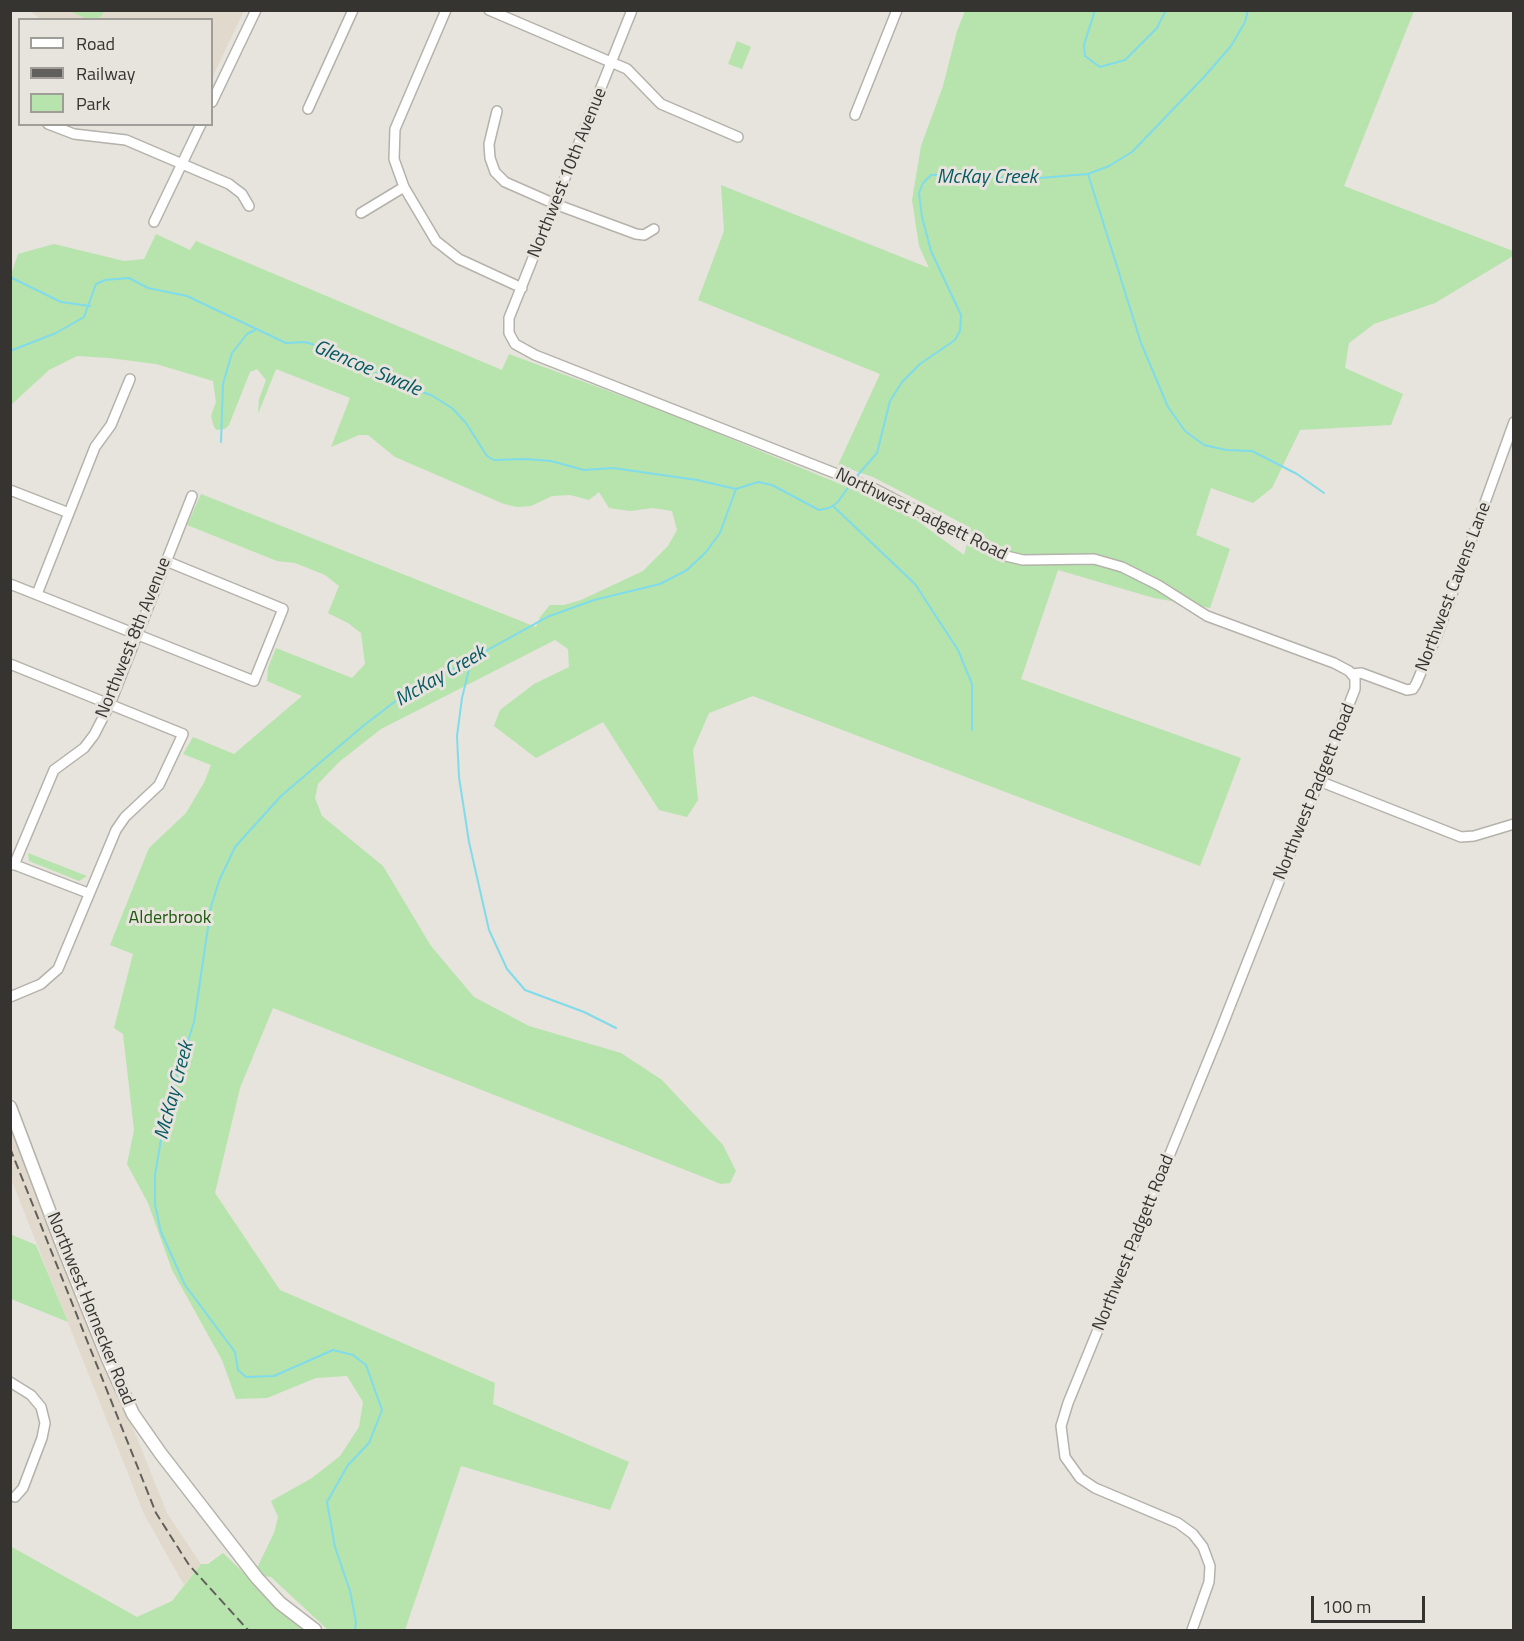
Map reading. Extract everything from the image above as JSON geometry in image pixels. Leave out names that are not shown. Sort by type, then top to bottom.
[{"type":"street","points":[[213,100],[256,10]]},
{"type":"street","points":[[308,109],[353,10]]},
{"type":"street","points":[[446,10],[395,129],[394,159],[404,187],[436,241],[459,259],[522,288]]},
{"type":"street","points":[[489,10],[612,62],[633,73],[661,104],[738,136]]},
{"type":"street","name":"Northwest 10th Avenue","points":[[510,336],[508,323],[632,10]]},
{"type":"street","points":[[855,115],[897,10]]},
{"type":"street","points":[[497,111],[489,144],[495,172],[514,187],[636,234],[644,235],[654,229]]},
{"type":"street","points":[[53,126],[74,134],[126,140],[229,184],[242,194],[249,206]]},
{"type":"street","points":[[154,222],[200,126]]},
{"type":"street","points":[[361,213],[404,187]]},
{"type":"street","name":"Northwest Padgett Road","points":[[510,336],[520,347],[535,355],[875,489],[1010,558],[1035,561],[1094,559],[1122,567],[1147,579],[1207,616],[1334,663],[1352,674],[1355,689],[1068,1402],[1061,1426],[1065,1457],[1080,1478],[1095,1488],[1178,1523],[1193,1534],[1203,1547],[1210,1566],[1209,1582],[1192,1630]]},
{"type":"street","points":[[37,594],[95,447],[111,425],[130,380]]},
{"type":"street","name":"Northwest Cavens Lane","points":[[1352,674],[1361,673],[1407,690],[1413,689],[1438,633],[1514,422]]},
{"type":"street","points":[[10,490],[69,513]]},
{"type":"street","name":"Northwest 8th Avenue","points":[[12,864],[54,771],[84,748],[94,735],[110,704],[192,496]]},
{"type":"street","points":[[10,584],[254,681],[284,609],[166,561]]},
{"type":"street","points":[[10,664],[183,734],[159,785],[125,817],[116,830],[58,969],[41,984],[10,997]]},
{"type":"street","points":[[1319,780],[1461,837],[1474,836],[1514,824]]},
{"type":"street","points":[[12,864],[88,893]]},
{"type":"street","name":"Northwest Hornecker Road","points":[[10,1107],[108,1359],[134,1414],[239,1557],[273,1596],[312,1628]]},
{"type":"street","points":[[10,1382],[32,1395],[45,1423],[42,1438],[23,1488],[15,1497]]},
{"type":"shaded area","points":[[30,11],[244,11],[213,76],[213,18],[39,18]]},
{"type":"shaded area","points":[[10,1120],[167,1513],[201,1564],[184,1585],[144,1514],[11,1179]]},
{"type":"green space","points":[[104,10],[101,17],[85,18],[70,11]]},
{"type":"green space","name":"Alderbrook","points":[[965,11],[1414,11],[1344,186],[1513,251],[1513,256],[1435,303],[1374,324],[1349,343],[1345,368],[1403,394],[1391,425],[1300,430],[1272,488],[1253,503],[1211,488],[1196,535],[1230,549],[1210,608],[1154,598],[1058,570],[1021,679],[1241,758],[1200,866],[753,696],[709,713],[693,750],[698,800],[687,817],[659,810],[603,722],[536,758],[494,726],[500,710],[534,684],[569,667],[568,649],[555,640],[381,729],[339,762],[318,784],[315,798],[322,816],[383,866],[431,946],[474,997],[529,1026],[621,1053],[662,1080],[723,1145],[736,1171],[730,1183],[721,1184],[273,1008],[240,1088],[215,1193],[280,1290],[495,1383],[493,1404],[629,1462],[610,1510],[461,1466],[405,1630],[328,1630],[271,1577],[263,1576],[256,1570],[274,1533],[278,1517],[271,1501],[312,1478],[340,1456],[359,1427],[363,1402],[347,1376],[316,1378],[267,1398],[236,1399],[222,1360],[172,1270],[148,1203],[127,1164],[134,1130],[123,1034],[114,1028],[133,954],[110,945],[149,848],[186,813],[205,781],[211,765],[183,754],[193,737],[234,754],[302,696],[267,681],[268,668],[276,648],[352,678],[365,664],[361,633],[348,623],[328,613],[339,586],[325,575],[295,563],[277,561],[187,525],[201,494],[536,627],[540,617],[550,605],[564,605],[581,600],[643,571],[668,546],[677,530],[672,511],[653,508],[630,511],[609,508],[599,492],[589,500],[570,495],[552,496],[531,506],[517,507],[504,504],[395,457],[368,435],[359,435],[331,447],[350,398],[276,369],[258,414],[259,399],[266,380],[257,369],[250,372],[229,425],[225,429],[217,430],[211,416],[216,402],[213,381],[156,364],[109,358],[77,356],[49,370],[11,405],[10,278],[18,254],[54,244],[124,261],[144,259],[156,234],[190,250],[196,241],[502,370],[509,354],[673,415],[862,493],[915,519],[964,555],[971,528],[873,477],[838,465],[880,374],[698,300],[724,231],[721,185],[929,268],[919,246],[912,200],[921,146],[943,86],[957,31]]},
{"type":"green space","points":[[737,41],[751,47],[742,69],[728,64]]},
{"type":"green space","points":[[28,853],[87,876],[79,881],[29,861]]},
{"type":"green space","points":[[10,1234],[36,1245],[68,1322],[11,1299]]},
{"type":"green space","points":[[10,1546],[137,1617],[172,1601],[201,1564],[208,1564],[223,1553],[304,1630],[11,1630]]},
{"type":"waterway","name":"McKay Creek","points":[[1095,10],[1084,45],[1085,56],[1100,67],[1125,60],[1157,28],[1166,10]]},
{"type":"waterway","name":"McKay Creek","points":[[856,477],[877,453],[890,401],[902,382],[920,364],[955,340],[960,331],[961,315],[931,251],[922,217],[919,193],[923,183],[931,175],[983,174],[1015,180],[1088,174],[1109,166],[1132,152],[1204,77],[1231,46],[1245,22],[1248,10]]},
{"type":"waterway","points":[[1088,174],[1141,343],[1168,407],[1185,431],[1204,445],[1226,450],[1252,451],[1297,474],[1324,493]]},
{"type":"waterway","points":[[10,277],[61,302],[90,306]]},
{"type":"waterway","name":"Glencoe Swale","points":[[10,351],[56,333],[84,317],[96,284],[105,280],[129,278],[148,288],[187,296],[286,343],[305,342],[342,353],[390,381],[431,395],[452,408],[466,423],[487,456],[494,460],[551,461],[584,470],[613,468],[697,480],[736,489]]},
{"type":"waterway","points":[[221,442],[223,384],[232,353],[247,334],[255,330]]},
{"type":"waterway","name":"McKay Creek","points":[[355,1630],[356,1622],[350,1591],[335,1547],[327,1502],[348,1465],[369,1443],[382,1410],[366,1365],[353,1355],[333,1350],[274,1376],[246,1377],[238,1370],[235,1352],[185,1285],[161,1232],[155,1205],[155,1175],[166,1110],[194,1022],[211,907],[219,881],[235,847],[281,796],[397,700],[547,617],[594,600],[660,584],[687,570],[706,552],[720,533],[736,489],[758,482],[772,485],[819,510],[837,503],[852,482]]},
{"type":"waterway","points":[[833,506],[915,584],[958,650],[972,684],[972,730]]},
{"type":"waterway","points":[[472,657],[462,698],[457,736],[459,777],[469,842],[489,930],[507,969],[525,990],[584,1012],[616,1028]]},
{"type":"railway","points":[[10,1148],[156,1513],[189,1565],[248,1630]]}]
